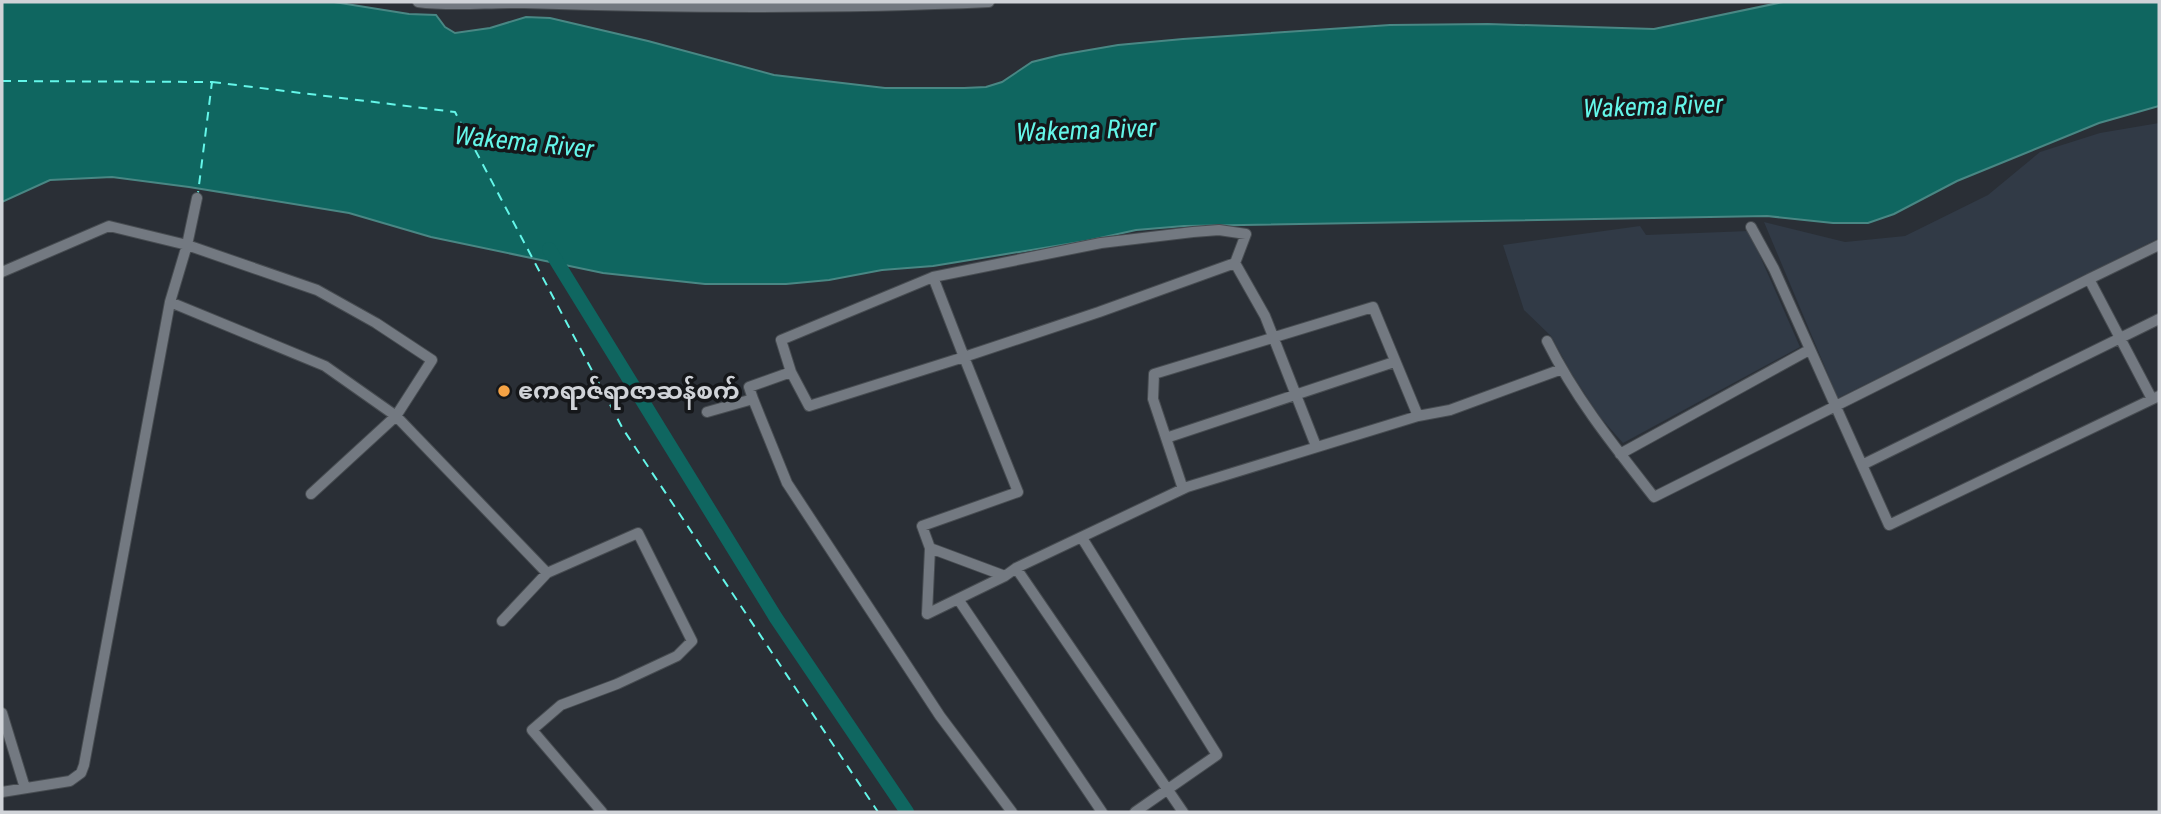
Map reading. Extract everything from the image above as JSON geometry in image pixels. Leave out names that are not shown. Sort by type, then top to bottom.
[{"type":"street","points":[[418,2],[639,5],[989,2]]},
{"type":"street","points":[[2,792],[70,781],[80,774],[84,765],[170,302],[187,245],[197,198]]},
{"type":"street","points":[[2,272],[109,226],[187,245],[317,290],[376,323],[432,360],[396,416],[311,494]]},
{"type":"street","points":[[1751,227],[1774,269],[1889,525],[2156,398],[2089,279]]},
{"type":"street","points":[[1219,230],[1246,234],[1235,263],[1099,312],[809,406],[791,372],[781,340],[933,277],[1101,243],[1219,230]]},
{"type":"street","points":[[1547,341],[1595,423],[1654,497],[2159,245]]},
{"type":"street","points":[[1235,263],[1265,316],[1316,446]]},
{"type":"street","points":[[933,277],[1018,492],[922,526],[930,548],[927,614],[1016,568],[1183,489],[1316,446],[1418,416],[1450,410],[1562,369]]},
{"type":"street","points":[[170,302],[325,366],[396,416],[547,573]]},
{"type":"street","points":[[1183,489],[1153,399],[1154,374],[1373,307],[1418,416]]},
{"type":"street","points":[[1862,465],[2159,319]]},
{"type":"street","points":[[1620,454],[1809,350]]},
{"type":"street","points":[[1166,438],[1394,362]]},
{"type":"street","points":[[791,372],[749,387],[787,483],[934,707],[1012,812]]},
{"type":"street","points":[[707,412],[753,399]]},
{"type":"street","points":[[502,621],[547,573],[638,533],[692,641],[677,656],[617,684],[561,705],[532,730],[602,812]]},
{"type":"street","points":[[1082,538],[1217,755],[1135,812]]},
{"type":"street","points":[[930,548],[1005,576]]},
{"type":"street","points":[[1016,568],[1183,812]]},
{"type":"street","points":[[958,599],[1102,812]]},
{"type":"street","points":[[2,713],[25,788]]},
{"type":"shaded area","points":[[2159,123],[2159,238],[1838,398],[1764,222],[1845,242],[1905,236],[1988,195],[2040,152],[2100,133]]},
{"type":"shaded area","points":[[1640,226],[1646,235],[1749,231],[1800,347],[1623,443],[1600,417],[1551,336],[1524,310],[1503,245]]},
{"type":"water","name":"Wakema River","points":[[2,2],[334,2],[409,14],[436,15],[445,27],[455,33],[490,28],[526,17],[550,18],[774,75],[885,88],[964,88],[986,87],[1002,82],[1032,62],[1060,55],[1118,45],[1183,39],[1390,25],[1488,24],[1654,29],[1783,2],[2159,2],[2159,106],[2099,123],[1957,181],[1894,214],[1868,223],[1833,223],[1767,216],[1184,226],[1136,230],[1086,241],[933,266],[882,270],[829,280],[786,284],[705,284],[603,273],[431,237],[349,213],[112,177],[50,180],[2,202]]},
{"type":"waterway","points":[[549,249],[776,618],[907,812]]},
{"type":"ferry route","points":[[2,81],[212,82],[198,193]]},
{"type":"ferry route","points":[[212,82],[455,112],[623,429],[878,812]]},
{"type":"place","name":"ဧကရာဇ်ရာဇာဆန်စက်","points":[[504,391]]}]
